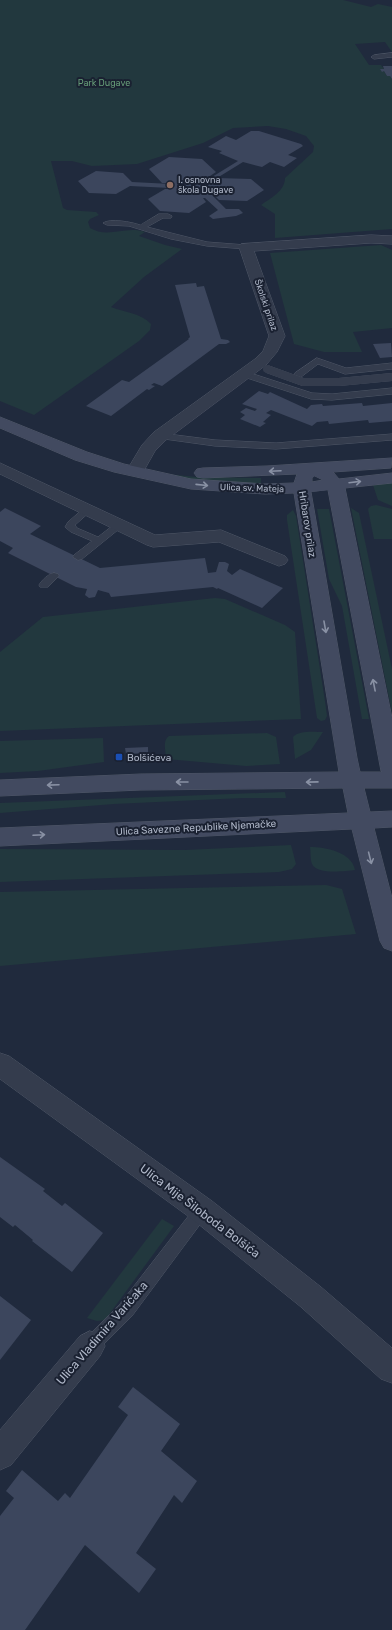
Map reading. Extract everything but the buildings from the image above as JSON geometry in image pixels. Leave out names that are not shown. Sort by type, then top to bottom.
[{"type":"street","points":[[246,247],[371,239],[392,240]]},
{"type":"street","name":"Školski prilaz","points":[[136,470],[148,449],[160,436],[256,369],[274,348],[277,336],[246,247]]},
{"type":"street","name":"Ulica sv. Mateja","points":[[0,422],[81,456],[120,468],[136,470],[231,472],[314,469],[392,463]]},
{"type":"street","points":[[0,468],[153,541],[221,536],[279,560]]},
{"type":"street","points":[[314,469],[327,475],[335,484],[392,771]]},
{"type":"street","name":"Hribarov prilaz","points":[[314,469],[304,476],[302,488],[351,781]]},
{"type":"street","name":"Ulica sv. Mateja","points":[[136,470],[173,480],[225,488],[265,490],[302,488],[392,478]]},
{"type":"street","points":[[0,788],[141,782],[392,780]]},
{"type":"street","points":[[351,781],[392,941]]},
{"type":"street","name":"Ulica Savezne Republike Njemačke","points":[[0,837],[392,819]]},
{"type":"street","name":"Ulica Mije Šiloboda Bolšića","points":[[0,1064],[202,1210],[311,1297],[392,1368]]},
{"type":"street","name":"Ulica Vladimira Varićaka","points":[[0,1454],[90,1346]]},
{"type":"lane","points":[[374,57],[392,56]]},
{"type":"lane","points":[[140,228],[162,216],[168,216]]},
{"type":"lane","points":[[107,223],[129,224],[174,237],[207,244],[246,247]]},
{"type":"lane","points":[[298,375],[317,361],[345,371],[392,366]]},
{"type":"lane","points":[[256,369],[303,382],[339,382],[392,377]]},
{"type":"lane","points":[[256,369],[284,385],[311,396],[332,397],[392,391]]},
{"type":"lane","points":[[160,436],[215,443],[276,446],[392,437]]},
{"type":"lane","points":[[87,510],[71,524],[70,527],[99,541]]},
{"type":"lane","points":[[78,557],[119,525]]},
{"type":"lane","points":[[44,585],[54,576]]},
{"type":"lane","name":"Ulica Vladimira Varićaka","points":[[90,1346],[126,1310],[202,1210]]},
{"type":"green space","name":"Park Dugave","points":[[0,0],[343,0],[371,7],[378,4],[392,7],[392,52],[385,42],[355,44],[369,65],[381,65],[384,69],[380,69],[392,79],[392,229],[275,238],[275,214],[261,205],[273,197],[283,187],[285,178],[313,152],[314,146],[306,136],[286,129],[268,126],[233,128],[203,143],[137,164],[92,166],[72,161],[51,161],[63,208],[67,210],[96,212],[99,215],[90,219],[88,222],[90,228],[104,232],[138,230],[145,232],[139,236],[182,249],[144,277],[111,307],[142,317],[151,324],[150,330],[139,341],[34,415],[0,401]]},
{"type":"green space","points":[[381,245],[392,250],[392,328],[353,332],[362,352],[324,352],[294,344],[270,253]]},
{"type":"green space","points":[[156,473],[197,477],[261,478],[261,484],[201,481]]},
{"type":"green space","points":[[392,481],[392,506],[378,500],[373,485]]},
{"type":"green space","points":[[376,505],[392,509],[392,539],[374,539],[368,509],[371,506]]},
{"type":"green space","points":[[351,508],[359,513],[392,669],[392,713]]},
{"type":"green space","points":[[317,509],[329,509],[369,719],[362,719],[342,606],[329,579]]},
{"type":"green space","points":[[293,510],[296,516],[327,716],[325,720],[321,721],[317,718],[287,520],[287,515]]},
{"type":"green space","points":[[215,598],[225,599],[285,625],[295,632],[301,719],[0,731],[0,652],[43,617]]},
{"type":"green space","points":[[303,732],[323,732],[311,750],[295,759],[293,737]]},
{"type":"green space","points":[[267,733],[276,737],[280,764],[246,766],[166,759],[165,744],[169,736]]},
{"type":"green space","points":[[103,738],[104,762],[38,771],[0,773],[0,741]]},
{"type":"green space","points":[[285,792],[286,798],[242,798],[114,804],[0,813],[0,803]]},
{"type":"green space","points":[[291,845],[296,864],[292,869],[279,872],[0,882],[0,849],[185,850]]},
{"type":"green space","points":[[310,847],[323,848],[343,855],[353,864],[355,870],[332,872],[319,870],[311,862]]},
{"type":"green space","points":[[326,885],[342,889],[356,934],[0,966],[0,892]]},
{"type":"green space","points":[[162,1219],[174,1226],[105,1320],[97,1321],[87,1318]]},
{"type":"place","name":"I. osnovna škola Dugave","points":[[170,185]]},
{"type":"place","name":"Bolšićeva","points":[[119,757]]}]
